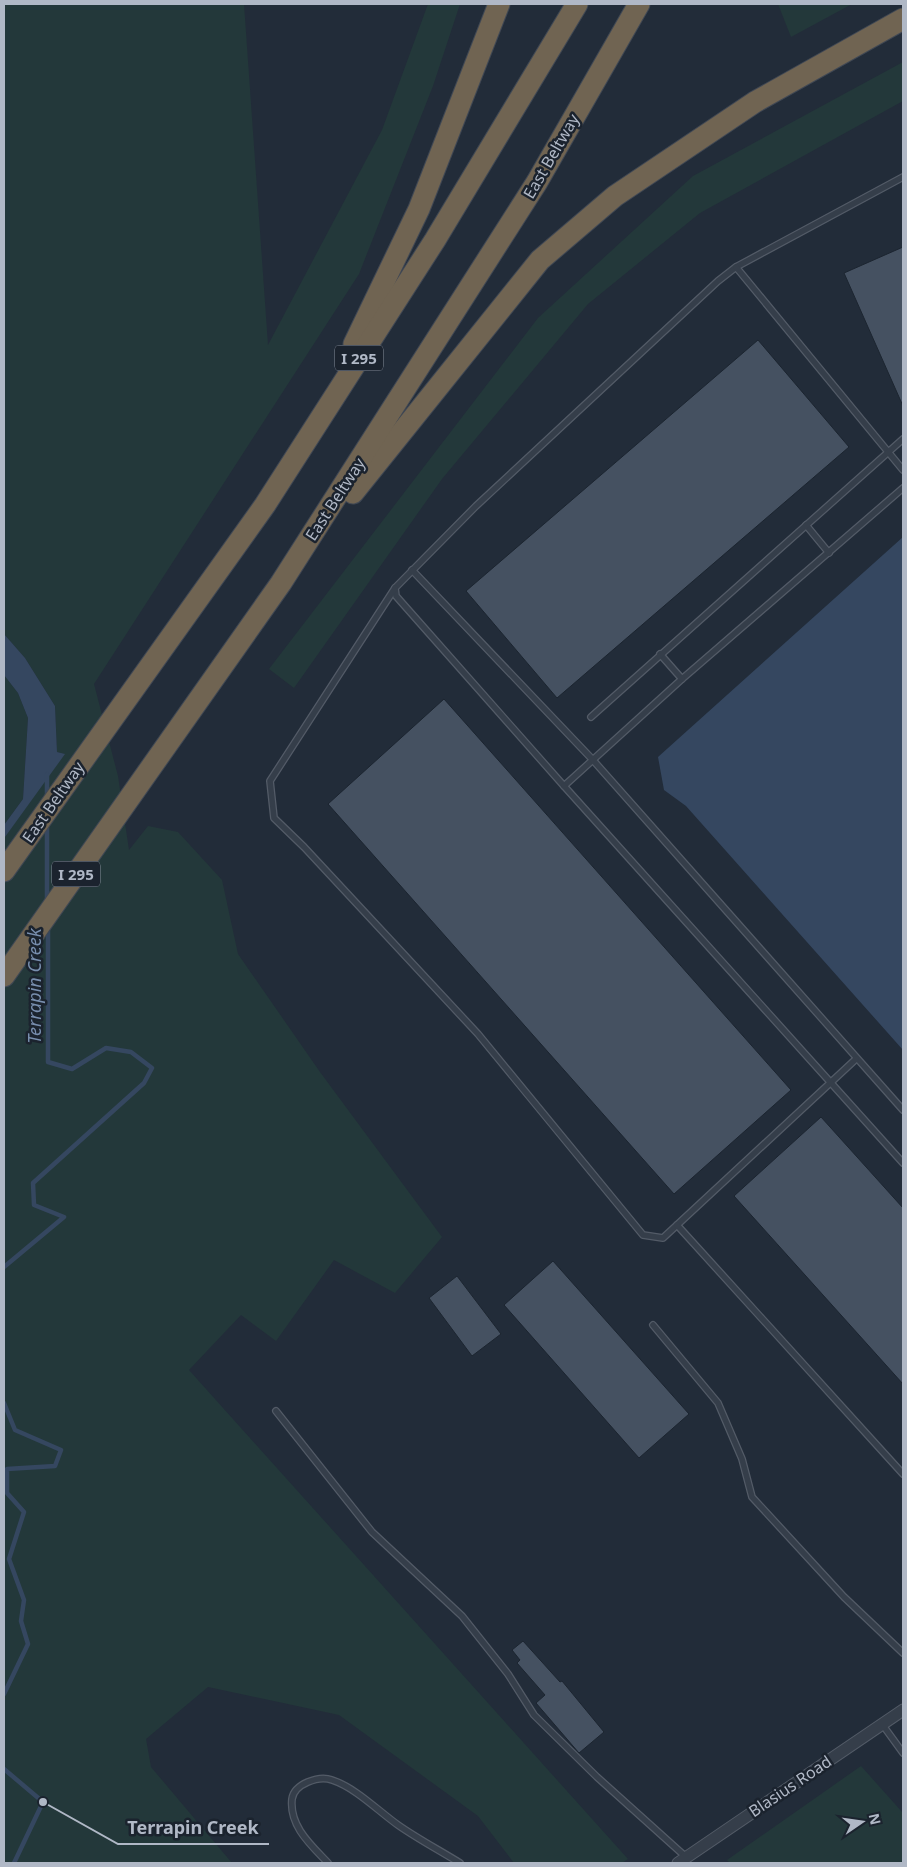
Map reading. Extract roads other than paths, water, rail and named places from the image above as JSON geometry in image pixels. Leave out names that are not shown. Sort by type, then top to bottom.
[{"type":"highway","points":[[315,427],[419,209],[499,4]]},
{"type":"highway","name":"East Beltway","points":[[4,871],[265,505],[435,240],[577,4]]},
{"type":"highway","name":"East Beltway","points":[[4,976],[281,583],[537,182],[639,4]]},
{"type":"highway","points":[[281,583],[540,260],[615,196],[755,102],[903,19]]},
{"type":"street","name":"Blasius Road","points":[[681,1861],[903,1710]]},
{"type":"lane","points":[[856,1059],[663,1238],[643,1235],[478,1034],[304,847],[274,818],[270,781],[394,588],[476,506],[710,288],[736,267],[903,177]]},
{"type":"lane","points":[[736,267],[903,470]]},
{"type":"lane","points":[[590,717],[903,439]]},
{"type":"lane","points":[[564,786],[682,679],[903,488]]},
{"type":"lane","points":[[806,525],[829,553]]},
{"type":"lane","points":[[412,570],[592,759],[903,1110]]},
{"type":"lane","points":[[394,588],[396,596],[564,786],[903,1163]]},
{"type":"lane","points":[[660,654],[682,679]]},
{"type":"lane","points":[[677,1225],[903,1474]]},
{"type":"lane","points":[[652,1325],[718,1403],[742,1459],[752,1497],[844,1597],[903,1652]]},
{"type":"lane","points":[[276,1411],[372,1532],[462,1616],[508,1674],[534,1715],[681,1861]]},
{"type":"lane","points":[[882,1724],[903,1753]]},
{"type":"lane","points":[[328,1863],[305,1839],[295,1823],[291,1809],[293,1794],[298,1787],[319,1779],[329,1778],[343,1784],[399,1826],[460,1863]]},
{"type":"water","points":[[903,537],[903,1050],[686,806],[664,790],[658,757]]},
{"type":"water","points":[[4,634],[25,658],[55,706],[57,752],[65,754],[5,837],[4,825],[23,799],[28,718],[18,693],[4,675]]},
{"type":"waterway","name":"Terrapin Creek","points":[[47,774],[47,799]]},
{"type":"waterway","name":"Terrapin Creek","points":[[47,824],[47,901]]},
{"type":"waterway","name":"Terrapin Creek","points":[[4,1267],[64,1217],[34,1205],[33,1183],[144,1083],[152,1068],[131,1052],[106,1048],[72,1069],[48,1062],[48,929]]},
{"type":"waterway","name":"Terrapin Creek","points":[[4,1403],[15,1430],[61,1450],[55,1466],[7,1469],[7,1493],[24,1512],[9,1559],[24,1600],[21,1621],[28,1644],[4,1694]]},
{"type":"waterway","name":"Terrapin Creek","points":[[4,1769],[43,1802],[14,1863]]},
{"type":"place","name":"Terrapin Creek","points":[[43,1802]]}]
